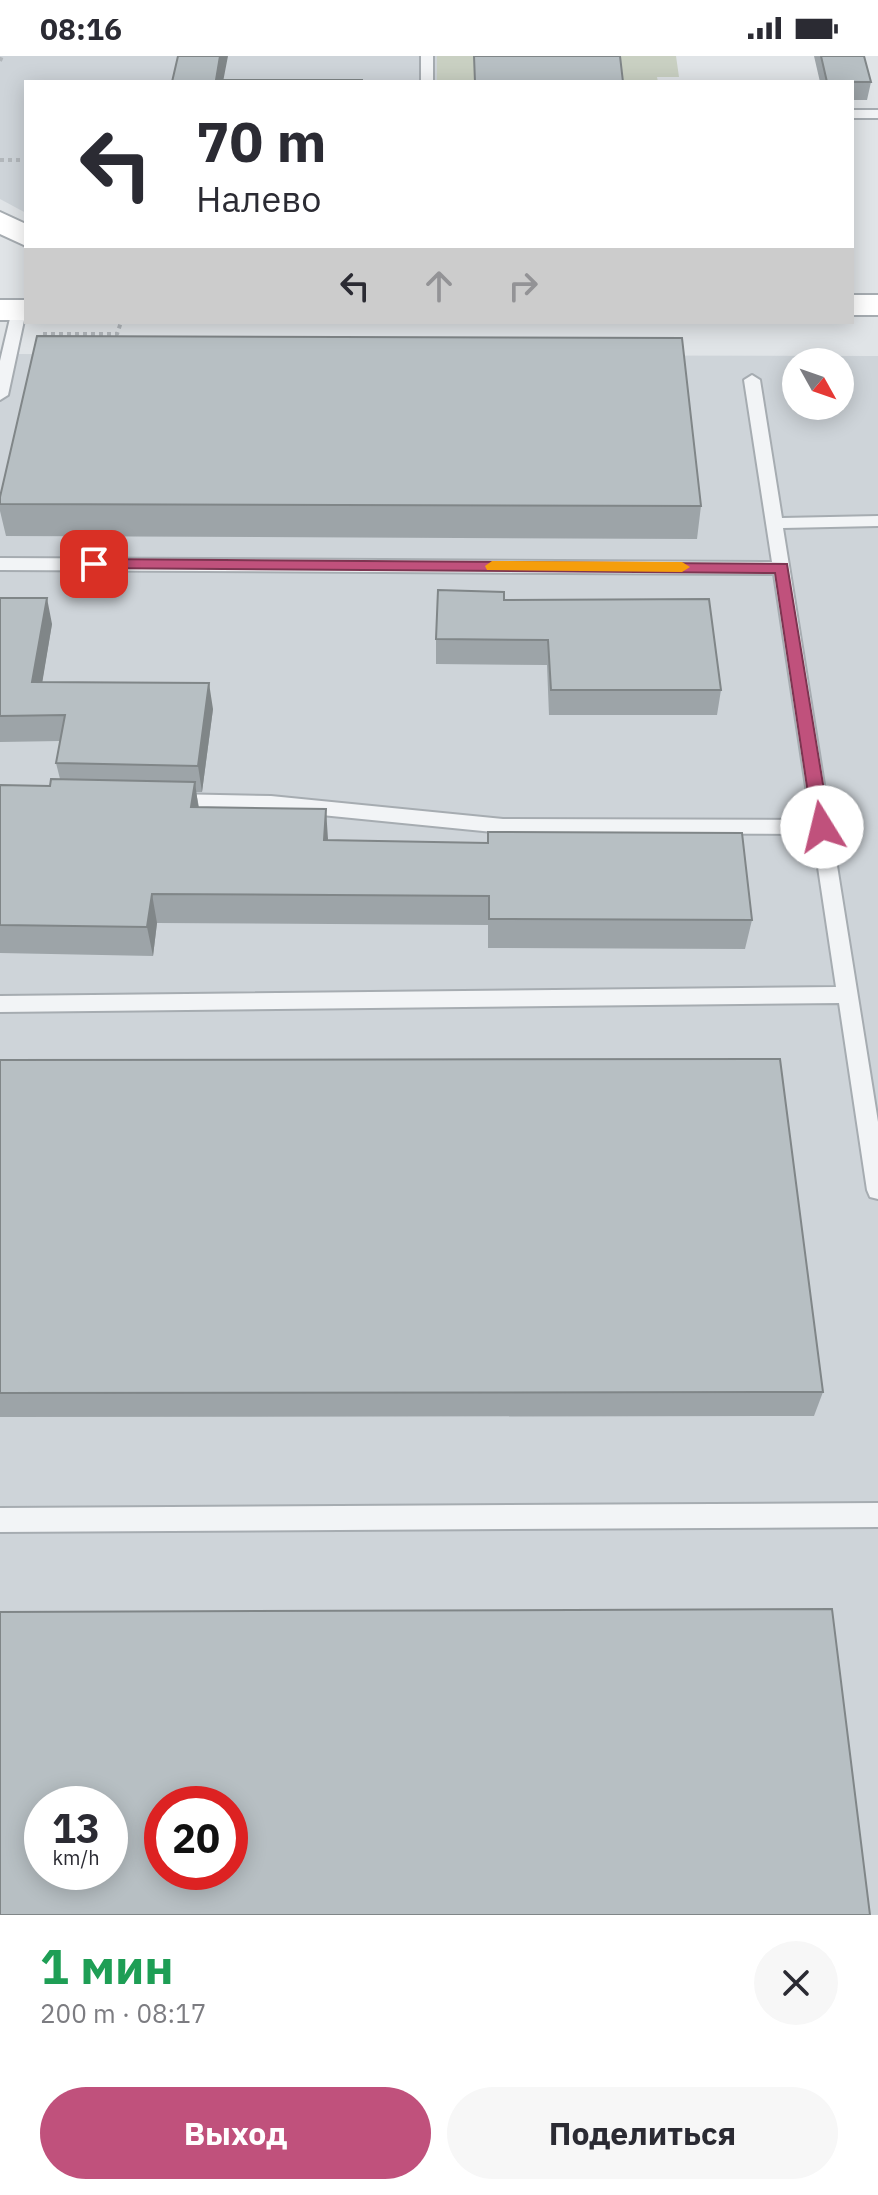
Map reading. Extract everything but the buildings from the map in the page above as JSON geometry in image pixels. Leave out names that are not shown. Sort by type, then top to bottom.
[{"type":"street","points":[[0,221],[24,236]]},
{"type":"street","points":[[854,305],[878,305]]},
{"type":"lane","points":[[427,56],[427,80]]},
{"type":"lane","points":[[854,114],[878,114]]},
{"type":"lane","points":[[0,395],[19,316]]},
{"type":"lane","points":[[752,380],[878,1190]]},
{"type":"lane","points":[[774,523],[878,521]]},
{"type":"lane","points":[[0,564],[781,568]]},
{"type":"lane","points":[[144,801],[271,803],[503,826],[822,827]]},
{"type":"lane","points":[[0,1004],[848,995]]},
{"type":"lane","points":[[0,1520],[878,1515]]},
{"type":"path","points":[[0,160],[24,160]]},
{"type":"path","points":[[63,324],[117,334],[120,324]]},
{"type":"shaded area","points":[[0,56],[437,56],[437,80],[24,80],[24,212],[0,199]]},
{"type":"shaded area","points":[[437,56],[676,56],[679,77],[657,77],[658,80],[437,80]]},
{"type":"shaded area","points":[[0,354],[782,356],[782,420],[854,420],[854,356],[878,356],[878,1915],[0,1915]]},
{"type":"slow traffic","points":[[492,566],[682,567]]},
{"type":"route","points":[[94,564],[781,568],[822,827]]}]
